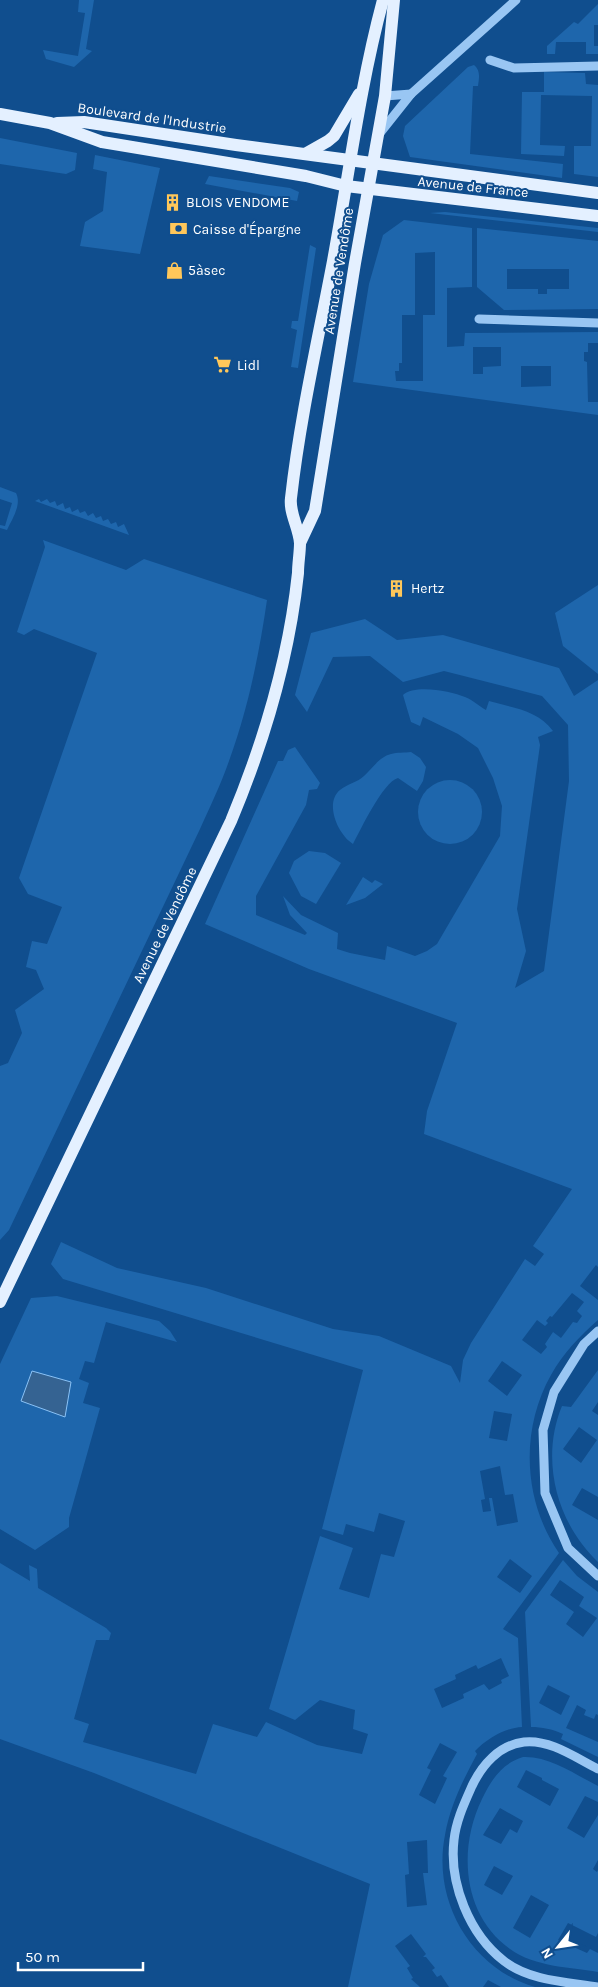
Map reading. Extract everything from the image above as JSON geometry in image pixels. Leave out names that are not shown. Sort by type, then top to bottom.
[{"type":"main road","name":"Avenue de Vendôme","points":[[0,1302],[232,821],[251,772],[270,712],[294,602],[300,543],[291,501],[304,409],[346,186],[362,88],[383,0]]},
{"type":"main road","name":"Avenue de Vendôme","points":[[300,543],[315,511],[385,96],[394,0]]},
{"type":"main road","points":[[305,154],[334,136],[362,88]]},
{"type":"main road","points":[[0,114],[50,123]]},
{"type":"main road","name":"Boulevard de l'Industrie","points":[[50,123],[84,122],[373,163]]},
{"type":"main road","name":"Boulevard de l'Industrie","points":[[50,123],[102,142],[306,176],[346,186]]},
{"type":"main road","name":"Avenue de France","points":[[373,163],[598,193]]},
{"type":"main road","name":"Avenue de France","points":[[346,186],[598,216]]},
{"type":"street","points":[[378,135],[410,94],[516,0]]},
{"type":"street","points":[[490,60],[514,68],[598,66]]},
{"type":"street","points":[[385,96],[410,94]]},
{"type":"street","points":[[479,319],[598,323]]},
{"type":"street","points":[[598,1331],[584,1344],[554,1392],[542,1430],[545,1493],[568,1548],[598,1576]]},
{"type":"street","points":[[598,1769],[554,1747],[540,1743],[525,1742],[511,1746],[497,1753],[485,1764],[475,1779],[460,1811],[454,1840],[454,1868],[461,1896],[470,1920],[484,1942],[505,1962],[525,1973],[546,1979],[598,1987]]},
{"type":"shaded area","points":[[79,0],[94,0],[86,49],[92,51],[74,67],[46,59],[43,50],[78,56],[85,13],[78,12]]},
{"type":"shaded area","points":[[598,4],[598,25],[594,25],[594,46],[598,46],[598,54],[586,54],[586,42],[556,42],[555,54],[547,54],[547,46],[574,22],[578,24]]},
{"type":"shaded area","points":[[474,65],[479,72],[479,77],[478,86],[473,86],[470,154],[563,164],[562,178],[410,157],[403,136],[405,126],[468,67]]},
{"type":"shaded area","points":[[544,72],[585,73],[586,84],[598,85],[598,177],[574,174],[574,146],[591,146],[592,96],[541,95],[540,145],[565,146],[564,156],[521,154],[522,92],[544,92]]},
{"type":"shaded area","points":[[0,138],[77,153],[75,170],[66,174],[0,164]]},
{"type":"shaded area","points":[[95,155],[160,168],[140,254],[80,246],[85,222],[103,211],[107,172],[93,169]]},
{"type":"shaded area","points":[[209,176],[290,188],[299,192],[297,201],[205,184]]},
{"type":"shaded area","points":[[445,212],[598,228],[598,232],[430,213]]},
{"type":"shaded area","points":[[404,220],[472,228],[472,287],[447,288],[447,347],[464,346],[465,333],[598,332],[598,343],[588,343],[588,352],[584,352],[584,361],[587,362],[588,402],[598,402],[598,415],[353,382],[369,284],[383,235]],"holes":[[[435,252],[435,315],[423,315],[423,381],[396,381],[395,371],[399,371],[399,363],[402,363],[402,315],[415,315],[415,253]],[[473,347],[501,347],[501,366],[483,367],[483,374],[473,374]],[[521,366],[551,366],[551,386],[521,387]]]},
{"type":"shaded area","points":[[477,228],[598,241],[598,309],[504,310],[477,287]],"holes":[[[507,269],[569,269],[569,289],[547,289],[547,294],[538,294],[538,289],[507,289]]]},
{"type":"shaded area","points":[[310,245],[316,248],[298,368],[291,367],[297,330],[291,328],[292,321],[298,321]]},
{"type":"shaded area","points":[[0,487],[16,493],[18,498],[16,512],[7,530],[0,528],[0,525],[5,526],[12,503],[0,499]]},
{"type":"shaded area","points":[[39,499],[41,502],[47,499],[50,503],[55,501],[57,506],[63,503],[65,509],[70,507],[72,512],[78,509],[80,513],[85,511],[88,516],[93,513],[96,518],[101,516],[103,521],[108,519],[111,524],[116,522],[118,527],[124,524],[129,535],[35,501]]},
{"type":"shaded area","points":[[43,540],[126,570],[144,559],[267,600],[247,702],[236,741],[219,787],[9,1230],[0,1240],[0,1066],[8,1063],[22,1033],[15,1010],[44,989],[36,970],[26,967],[32,941],[47,944],[62,907],[28,894],[19,878],[97,653],[34,629],[24,635],[17,632],[45,547]]},
{"type":"shaded area","points":[[598,585],[598,674],[563,646],[555,613]]},
{"type":"shaded area","points":[[365,619],[397,640],[443,635],[559,668],[574,696],[598,680],[598,1267],[596,1265],[580,1286],[598,1300],[598,1320],[572,1345],[561,1359],[541,1396],[534,1419],[530,1442],[532,1488],[538,1511],[547,1533],[559,1553],[503,1629],[518,1638],[522,1727],[509,1729],[496,1735],[475,1751],[477,1754],[462,1783],[450,1814],[442,1859],[444,1884],[451,1907],[461,1928],[475,1948],[492,1964],[512,1978],[535,1987],[501,1987],[488,1980],[483,1987],[449,1987],[441,1975],[437,1977],[432,1970],[435,1968],[426,1957],[423,1957],[426,1954],[411,1934],[395,1946],[410,1966],[407,1968],[413,1978],[411,1979],[420,1987],[348,1987],[370,1884],[94,1773],[0,1739],[0,1563],[30,1581],[29,1565],[37,1569],[38,1588],[106,1628],[111,1633],[109,1640],[96,1640],[74,1719],[89,1724],[83,1742],[196,1774],[213,1724],[257,1737],[266,1722],[317,1745],[362,1754],[368,1734],[353,1729],[355,1710],[320,1700],[295,1720],[269,1709],[320,1536],[353,1548],[339,1589],[369,1598],[381,1554],[394,1557],[405,1521],[379,1513],[374,1532],[346,1524],[343,1535],[322,1529],[363,1370],[63,1279],[51,1264],[61,1242],[117,1268],[206,1288],[333,1329],[379,1336],[451,1366],[460,1383],[463,1360],[471,1343],[525,1259],[535,1266],[544,1254],[533,1246],[572,1189],[424,1134],[427,1111],[457,1023],[309,969],[205,924],[278,761],[283,761],[288,750],[295,747],[320,783],[317,789],[309,790],[306,805],[256,896],[256,915],[305,935],[307,933],[290,915],[283,896],[301,915],[338,933],[337,949],[385,960],[387,946],[415,956],[437,944],[500,836],[502,806],[493,778],[478,748],[458,734],[423,717],[420,726],[411,722],[403,695],[424,689],[442,691],[468,698],[486,710],[489,701],[524,711],[540,718],[553,731],[538,737],[540,745],[517,909],[526,951],[515,988],[544,971],[569,781],[568,725],[542,696],[444,671],[403,682],[370,656],[333,657],[307,712],[295,695],[311,633]],"holes":[[[572,1293],[584,1302],[577,1311],[582,1316],[577,1323],[573,1322],[561,1338],[553,1332],[545,1344],[547,1347],[541,1354],[522,1340],[537,1320],[545,1326],[550,1316],[552,1317]],[[502,1361],[522,1375],[507,1396],[488,1381]],[[494,1411],[512,1414],[507,1441],[489,1438]],[[500,1466],[505,1495],[513,1494],[518,1522],[497,1526],[492,1498],[489,1498],[491,1511],[483,1512],[481,1500],[485,1499],[480,1471]],[[510,1559],[532,1576],[520,1593],[497,1577]],[[501,1658],[509,1676],[501,1680],[502,1683],[489,1690],[484,1684],[463,1694],[464,1698],[442,1708],[434,1689],[456,1679],[455,1675],[476,1665],[478,1669]],[[440,1743],[457,1752],[443,1776],[447,1778],[435,1804],[419,1795],[431,1770],[427,1768]],[[427,1840],[428,1873],[423,1873],[427,1905],[407,1907],[405,1875],[409,1874],[407,1842]]]},
{"type":"shaded area","points":[[411,752],[420,758],[426,767],[423,781],[417,791],[398,778],[392,781],[379,797],[353,844],[347,840],[342,834],[335,818],[333,803],[335,796],[343,788],[362,778],[376,763],[387,755]]},
{"type":"shaded area","points":[[450,780],[468,786],[476,794],[482,812],[476,830],[468,838],[450,844],[432,838],[424,830],[418,812],[424,794],[432,786]]},
{"type":"shaded area","points":[[309,851],[325,853],[341,863],[316,904],[301,896],[289,873],[294,861]]},
{"type":"shaded area","points":[[363,877],[372,883],[375,880],[383,884],[365,898],[346,905]]},
{"type":"shaded area","points":[[57,1296],[159,1321],[170,1331],[177,1342],[106,1322],[94,1363],[85,1361],[79,1379],[89,1383],[83,1403],[100,1408],[69,1518],[69,1527],[35,1550],[0,1529],[0,1364],[31,1298]]},
{"type":"shaded area","points":[[598,1370],[598,1402],[592,1411],[598,1415],[598,1497],[582,1488],[572,1505],[598,1520],[598,1562],[583,1546],[572,1528],[562,1509],[556,1489],[552,1447],[562,1406],[571,1407]],"holes":[[[579,1427],[597,1440],[581,1463],[563,1449]]]},
{"type":"shaded area","points":[[32,1371],[71,1382],[65,1417],[21,1401]]},
{"type":"shaded area","points":[[563,1560],[577,1576],[598,1592],[598,1715],[596,1714],[594,1719],[584,1715],[586,1710],[577,1705],[566,1728],[598,1742],[598,1757],[561,1739],[563,1734],[539,1727],[531,1727],[525,1612]],"holes":[[[560,1580],[584,1597],[579,1606],[597,1618],[583,1637],[566,1624],[574,1612],[550,1595]],[[548,1685],[570,1696],[561,1715],[539,1703]]]},
{"type":"shaded area","points":[[523,1757],[543,1759],[598,1786],[598,1802],[585,1796],[567,1828],[584,1838],[598,1815],[598,1860],[593,1869],[597,1872],[598,1870],[598,1933],[596,1937],[568,1923],[558,1940],[587,1953],[590,1949],[598,1953],[598,1972],[541,1963],[520,1955],[494,1935],[482,1918],[474,1900],[469,1880],[468,1859],[474,1818],[482,1799],[498,1773],[515,1760]],"holes":[[[526,1770],[559,1789],[550,1806],[517,1787]],[[500,1808],[523,1821],[517,1833],[510,1829],[501,1844],[483,1835]],[[494,1866],[513,1876],[502,1895],[484,1885]],[[531,1895],[549,1905],[530,1938],[513,1928]]]},
{"type":"place","name":"BLOIS VENDOME","points":[[172,202]]},
{"type":"place","name":"Caisse d'Épargne","points":[[179,229]]},
{"type":"place","name":"5àsec","points":[[174,270]]},
{"type":"place","name":"Lidl","points":[[223,365]]},
{"type":"place","name":"Hertz","points":[[397,588]]}]
